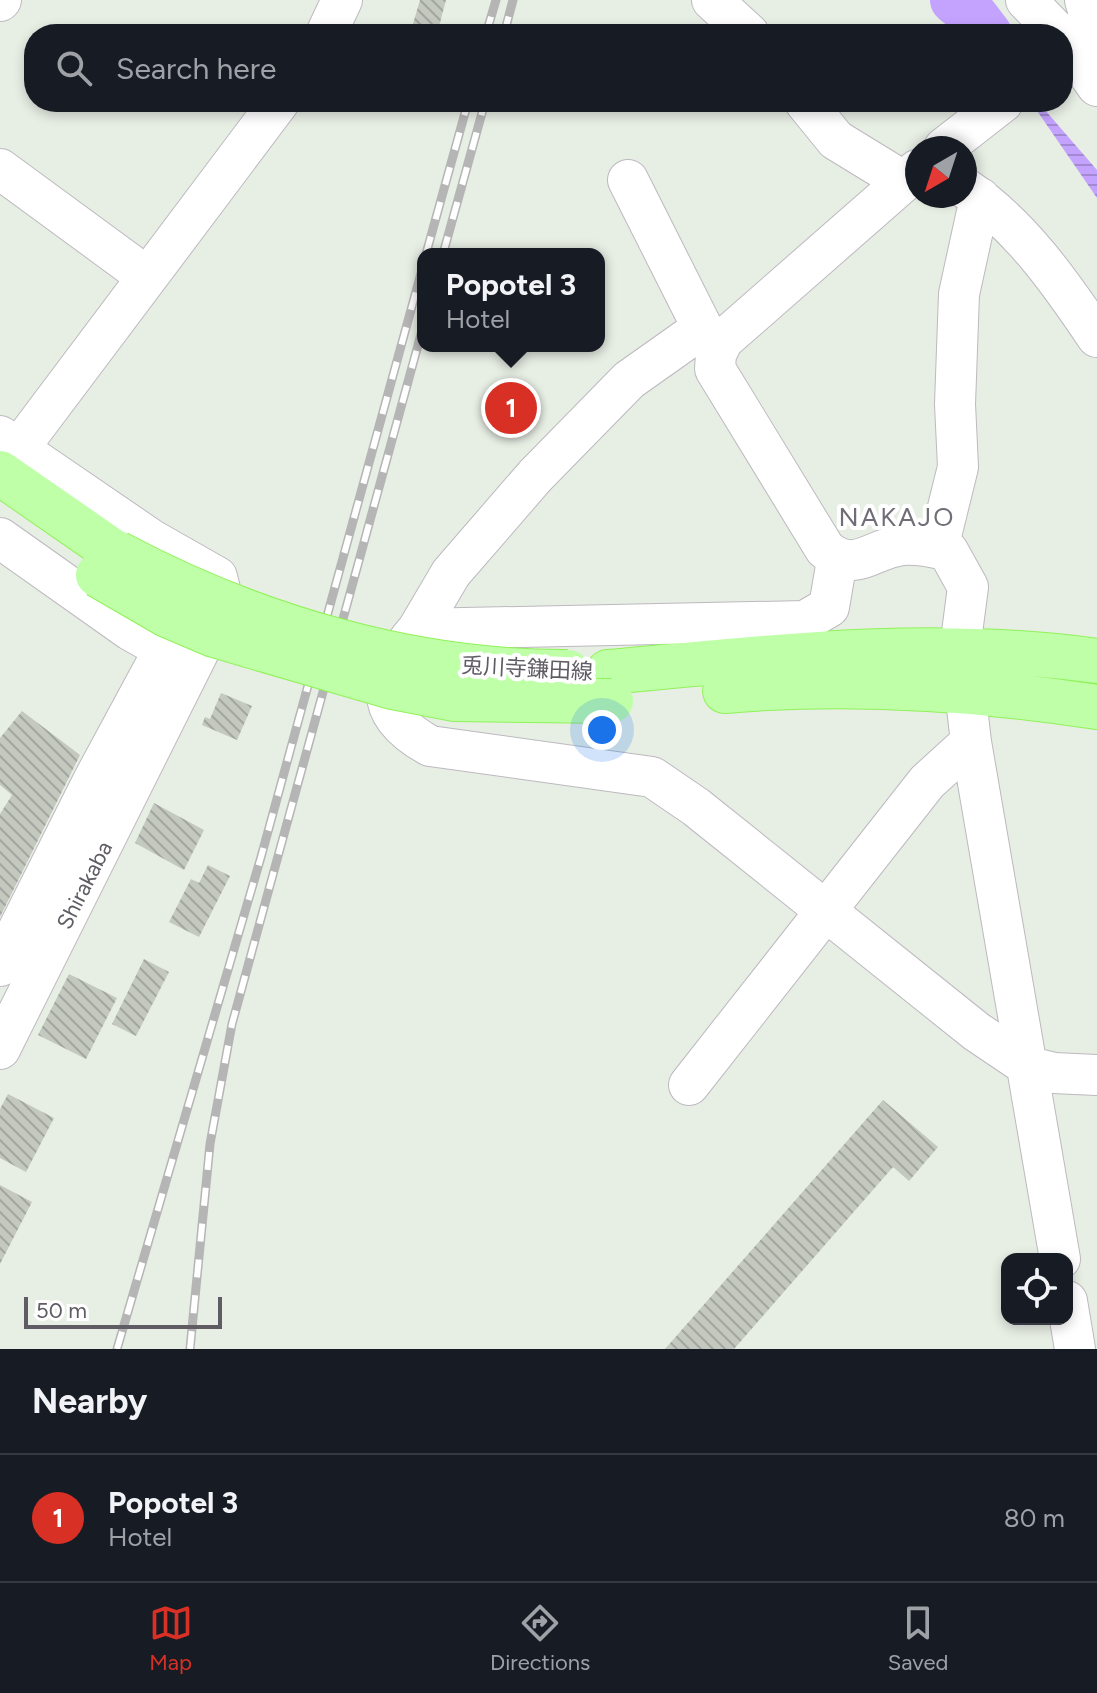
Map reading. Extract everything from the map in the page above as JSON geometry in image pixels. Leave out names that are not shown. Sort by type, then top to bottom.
[{"type":"main road","name":"兎川寺鎌田線","points":[[6,453],[105,563]]},
{"type":"main road","name":"兎川寺鎌田線","points":[[0,509],[105,563],[274,621],[354,644],[463,665],[533,672],[609,686],[912,686],[1097,707]]},
{"type":"main road","name":"兎川寺鎌田線","points":[[609,686],[847,649],[960,648],[1097,661]]},
{"type":"street","points":[[331,24],[342,0]]},
{"type":"street","points":[[712,0],[738,24]]},
{"type":"street","points":[[1026,0],[1061,24]]},
{"type":"street","points":[[1076,34],[1097,86]]},
{"type":"street","points":[[150,711],[178,657],[220,589],[217,577],[6,453],[271,112]]},
{"type":"street","points":[[813,112],[836,140],[905,173]]},
{"type":"street","points":[[960,136],[990,112]]},
{"type":"street","points":[[0,169],[146,276]]},
{"type":"street","points":[[905,179],[714,336],[694,334],[629,380],[535,476],[451,573],[389,670],[386,699],[403,731],[430,746],[652,777],[696,807],[977,1032],[1029,1067],[1054,1073],[1097,1075]]},
{"type":"street","points":[[628,180],[714,336],[715,369],[825,549],[837,560],[856,561],[900,545],[938,548],[948,551],[968,587],[960,648],[971,742],[1059,1253]]},
{"type":"street","points":[[977,197],[1052,270],[1097,337]]},
{"type":"street","points":[[938,548],[958,467],[955,404],[959,294],[971,208]]},
{"type":"street","points":[[0,538],[130,630],[178,657]]},
{"type":"street","points":[[418,629],[805,621],[829,607],[837,560]]},
{"type":"street","name":"Shirakaba","points":[[0,966],[150,711]]},
{"type":"street","name":"Shirakaba","points":[[6,1020],[150,711]]},
{"type":"street","points":[[689,1085],[927,782],[971,742]]},
{"type":"street","points":[[1071,1325],[1075,1349]]},
{"type":"shaded area","points":[[1038,112],[1047,112],[1097,170],[1097,198]]},
{"type":"building","points":[[420,0],[446,0],[440,24],[413,24]]},
{"type":"building","points":[[221,693],[252,706],[237,740],[202,725],[205,717],[210,719]]},
{"type":"building","points":[[22,711],[80,755],[0,917],[0,814],[12,795],[0,785],[0,738]]},
{"type":"building","points":[[154,803],[204,830],[184,870],[135,843]]},
{"type":"building","points":[[208,865],[230,876],[199,937],[169,922],[191,879],[199,883]]},
{"type":"building","points":[[144,959],[169,972],[136,1036],[112,1024]]},
{"type":"building","points":[[69,974],[117,998],[86,1059],[38,1035]]},
{"type":"building","points":[[8,1094],[54,1118],[26,1172],[0,1158],[0,1109]]},
{"type":"building","points":[[883,1100],[938,1147],[909,1181],[893,1167],[734,1349],[665,1349]]},
{"type":"building","points":[[0,1185],[32,1202],[0,1264]]},
{"type":"waterway","points":[[954,0],[980,24]]},
{"type":"railway","points":[[489,24],[496,0]]},
{"type":"railway","points":[[507,24],[513,0]]},
{"type":"railway","points":[[428,248],[465,112]]},
{"type":"railway","points":[[445,248],[482,112]]},
{"type":"railway","points":[[117,1349],[261,857],[417,288]]},
{"type":"railway","points":[[190,1349],[210,1144],[232,1024],[417,349]]},
{"type":"place","name":"Popotel 3","points":[[511,408]]},
{"type":"district","name":"NAKAJO","points":[[897,517]]}]
